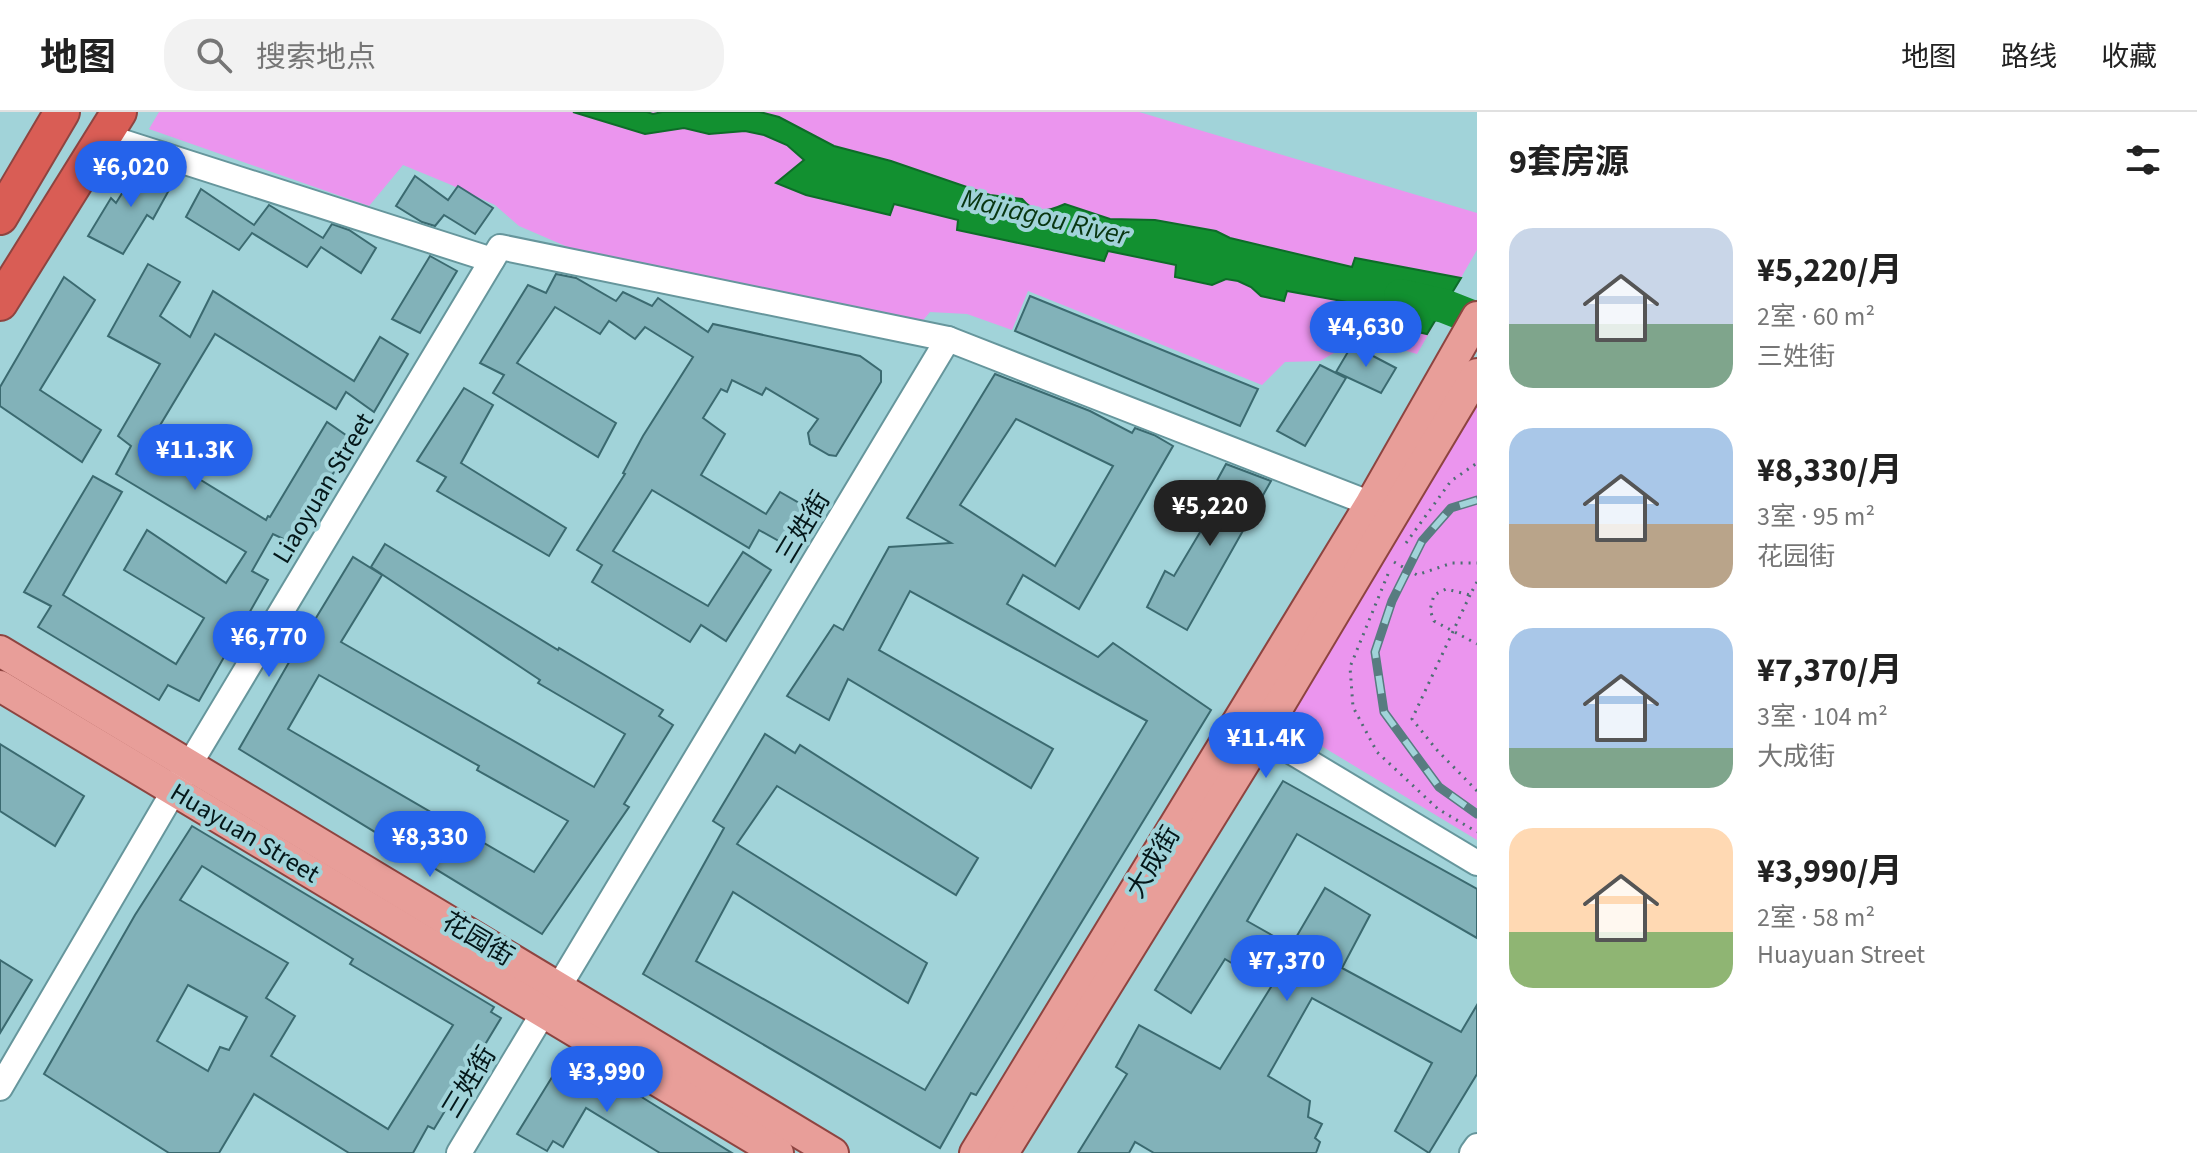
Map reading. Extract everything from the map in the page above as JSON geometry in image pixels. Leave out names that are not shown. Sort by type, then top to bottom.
[{"type":"highway","points":[[0,217],[62,112]]},
{"type":"highway","points":[[0,303],[111,124]]},
{"type":"main road","name":"大成街","points":[[975,1153],[1382,508],[1463,369],[1477,317]]},
{"type":"main road","name":"大成街","points":[[1003,1153],[1262,734],[1382,508]]},
{"type":"main road","points":[[0,651],[182,778]]},
{"type":"main road","name":"Huayuan Street","points":[[0,686],[182,778],[551,1000],[778,1153]]},
{"type":"main road","points":[[551,1000],[833,1153]]},
{"type":"street","points":[[111,124],[496,254],[948,339],[1382,508]]},
{"type":"street","name":"Liaoyuan Street","points":[[0,1088],[496,254]]},
{"type":"street","name":"三姓街","points":[[459,1153],[948,339]]},
{"type":"street","points":[[1262,734],[1477,863]]},
{"type":"street","points":[[1472,1153],[1477,1146]]},
{"type":"path","points":[[1402,550],[1451,481],[1477,463]]},
{"type":"path","points":[[1390,559],[1417,575],[1452,563],[1477,563]]},
{"type":"path","points":[[1388,575],[1350,667],[1353,707],[1377,752],[1438,809],[1477,832]]},
{"type":"path","points":[[1477,582],[1412,719],[1477,791]]},
{"type":"path","points":[[1470,595],[1446,589],[1434,595],[1430,610],[1434,621],[1477,644]]},
{"type":"shaded area","points":[[159,112],[1139,112],[1477,213],[1477,250],[1417,354],[1360,338],[1320,361],[1285,362],[1262,385],[1028,291],[1012,330],[967,314],[930,312],[904,343],[607,264],[519,226],[495,205],[403,165],[369,206],[149,129]]},
{"type":"shaded area","points":[[1477,391],[1477,840],[1290,727],[1286,704]]},
{"type":"water","points":[[573,112],[760,112],[779,117],[834,146],[891,161],[990,195],[1022,199],[1037,210],[1065,204],[1110,219],[1155,220],[1216,231],[1230,238],[1352,267],[1355,258],[1461,278],[1427,334],[1352,317],[1353,303],[1287,291],[1284,301],[1261,296],[1238,281],[1226,279],[1212,285],[1175,277],[1176,265],[1108,251],[1104,261],[957,230],[958,220],[894,204],[890,215],[806,195],[776,183],[804,160],[787,145],[764,135],[745,131],[709,134],[684,128],[645,134]]},
{"type":"building","points":[[141,163],[174,181],[153,219],[147,215],[123,254],[88,236],[111,198],[116,203]]},
{"type":"building","points":[[415,176],[448,200],[458,186],[493,208],[475,234],[444,215],[435,226],[422,222],[396,206]]},
{"type":"building","points":[[201,189],[254,225],[269,205],[323,238],[332,224],[349,230],[376,248],[361,273],[321,247],[307,267],[252,233],[239,250],[186,217]]},
{"type":"building","points":[[430,256],[457,271],[420,333],[392,319]]},
{"type":"building","points":[[148,264],[180,282],[160,316],[190,337],[213,291],[354,381],[380,337],[408,354],[374,412],[346,392],[336,409],[215,334],[147,447],[266,520],[327,422],[353,440],[292,543],[273,534],[252,571],[268,580],[199,701],[168,685],[159,700],[38,627],[51,606],[24,592],[93,476],[122,492],[63,595],[176,664],[204,618],[124,570],[147,530],[226,583],[246,552],[116,474],[131,446],[118,436],[160,364],[108,336]]},
{"type":"building","points":[[556,274],[576,278],[616,301],[623,292],[652,306],[658,298],[708,332],[713,324],[860,356],[881,371],[881,382],[836,456],[810,444],[808,433],[818,419],[766,388],[762,395],[732,380],[727,392],[721,389],[703,418],[725,434],[701,475],[766,514],[780,492],[806,507],[786,545],[759,530],[749,548],[652,490],[613,551],[708,606],[743,552],[771,570],[726,641],[701,625],[690,642],[592,582],[602,565],[577,550],[693,357],[645,327],[635,339],[609,321],[600,334],[555,307],[517,363],[616,423],[598,457],[493,393],[504,375],[480,363],[528,285],[546,293]]},
{"type":"building","points":[[64,277],[95,300],[40,390],[101,430],[82,462],[0,406],[0,387]]},
{"type":"building","points":[[1030,296],[1258,389],[1240,426],[1015,331]]},
{"type":"building","points":[[1352,345],[1396,368],[1381,393],[1336,372]]},
{"type":"building","points":[[1320,365],[1346,378],[1305,446],[1277,431]]},
{"type":"building","points":[[995,374],[1090,411],[1132,433],[1135,428],[1173,446],[1079,609],[1023,575],[1007,604],[1098,657],[1113,643],[1211,710],[976,1095],[971,1093],[940,1148],[643,974],[724,828],[713,821],[765,734],[795,753],[800,745],[978,858],[956,895],[777,786],[737,844],[927,963],[908,1003],[733,892],[696,961],[925,1090],[1147,721],[910,591],[879,650],[1053,749],[1031,788],[848,679],[829,720],[787,696],[834,625],[843,630],[889,547],[951,543],[907,518]],"holes":[[[1016,419],[1113,466],[1055,566],[960,505]]]},
{"type":"building","points":[[464,388],[493,405],[461,463],[566,528],[549,556],[437,491],[446,477],[417,461]]},
{"type":"building","points":[[1226,464],[1271,481],[1187,630],[1147,607],[1165,571],[1174,576],[1224,492],[1214,486]]},
{"type":"building","points":[[385,544],[663,710],[659,716],[673,725],[624,804],[629,807],[542,934],[239,749],[353,557],[382,575],[341,642],[594,787],[625,734],[538,683],[540,680],[371,567]],"holes":[[[319,675],[479,766],[477,770],[568,821],[534,872],[288,729]]]},
{"type":"building","points":[[0,744],[84,796],[55,846],[0,811]]},
{"type":"building","points":[[1283,781],[1477,889],[1477,938],[1297,834],[1247,921],[1291,946],[1325,888],[1370,915],[1342,968],[1461,1032],[1477,1005],[1477,1074],[1429,1153],[1395,1131],[1432,1063],[1312,998],[1268,1076],[1310,1101],[1308,1117],[1322,1124],[1315,1138],[1320,1142],[1316,1153],[1154,1153],[1135,1142],[1129,1153],[1078,1153],[1127,1074],[1116,1067],[1139,1025],[1220,1069],[1271,987],[1225,959],[1191,1013],[1155,990]]},
{"type":"building","points":[[192,826],[494,1007],[491,1012],[501,1018],[434,1129],[428,1126],[413,1153],[349,1153],[254,1094],[219,1153],[169,1153],[44,1074],[135,915]],"holes":[[[202,866],[353,959],[350,964],[453,1025],[388,1129],[271,1056],[295,1016],[266,998],[288,963],[180,900]],[[188,985],[247,1017],[229,1050],[220,1047],[208,1071],[157,1041]]]},
{"type":"building","points":[[0,960],[32,980],[0,1033]]},
{"type":"building","points":[[585,1062],[732,1153],[660,1153],[586,1108],[563,1147],[553,1141],[547,1151],[517,1134],[557,1069]]},
{"type":"waterway","name":"Majiagou River","points":[[1401,296],[1444,306],[1477,319]]},
{"type":"railway","points":[[1477,500],[1451,508],[1422,541],[1392,601],[1375,652],[1384,712],[1439,787],[1477,814]]}]
